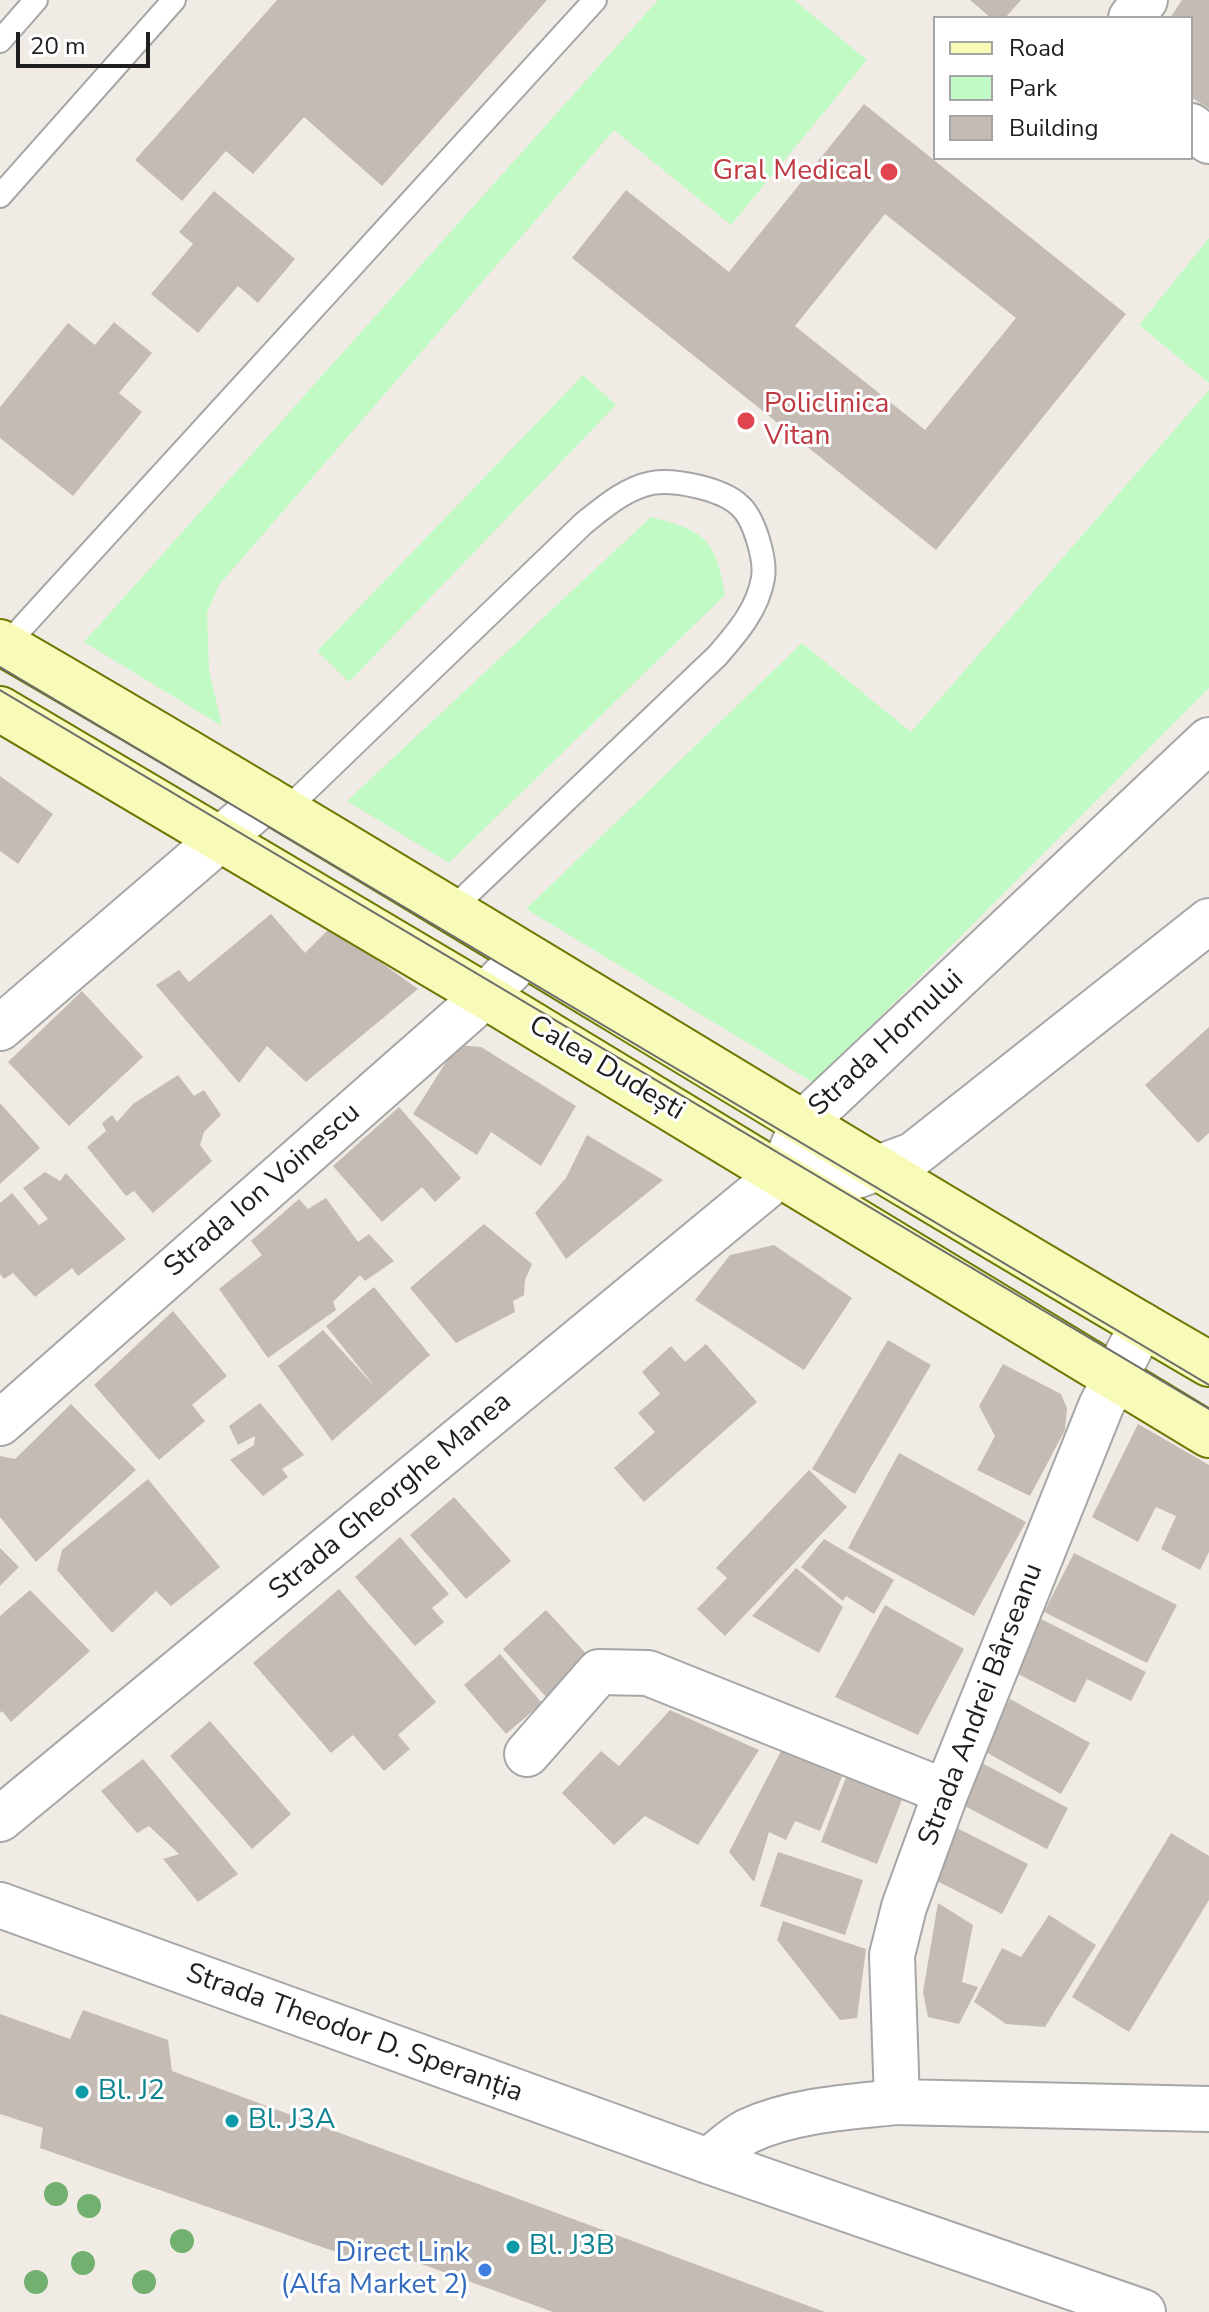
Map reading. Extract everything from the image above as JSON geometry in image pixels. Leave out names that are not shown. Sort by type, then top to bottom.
[{"type":"main road","name":"Calea Dudești","points":[[3,644],[1209,1364]]},
{"type":"main road","name":"Calea Dudești","points":[[0,709],[485,996],[1209,1435]]},
{"type":"street","points":[[1133,16],[1145,0]]},
{"type":"street","points":[[1193,128],[1209,141]]},
{"type":"street","name":"Strada Hornului","points":[[781,1174],[803,1123],[1209,740]]},
{"type":"street","points":[[0,1028],[221,838],[277,805]]},
{"type":"street","points":[[781,1174],[856,1176],[913,1155],[1209,921]]},
{"type":"street","name":"Strada Ion Voinescu","points":[[0,1423],[485,996],[524,956]]},
{"type":"street","name":"Strada Gheorghe Manea","points":[[0,1819],[781,1174]]},
{"type":"street","name":"Strada Andrei Bârseanu","points":[[897,2102],[892,1955],[904,1907],[946,1792],[1114,1378],[1142,1325]]},
{"type":"street","points":[[527,1754],[599,1672],[648,1673],[946,1792]]},
{"type":"street","name":"Strada Theodor D. Speranția","points":[[0,1905],[708,2161],[1143,2312]]},
{"type":"street","points":[[708,2161],[747,2132],[786,2119],[897,2102],[1209,2109]]},
{"type":"lane","points":[[0,41],[36,0]]},
{"type":"lane","points":[[0,196],[174,0]]},
{"type":"lane","points":[[3,644],[595,0]]},
{"type":"lane","points":[[277,805],[608,503],[628,491],[653,483],[712,490],[740,505],[762,548],[763,575],[759,595],[737,634],[450,911]]},
{"type":"green space","points":[[658,0],[794,0],[867,60],[731,225],[614,130],[219,585],[207,613],[209,670],[222,726],[84,642]]},
{"type":"green space","points":[[1209,238],[1209,383],[1139,325]]},
{"type":"green space","points":[[583,375],[616,405],[349,682],[317,651]]},
{"type":"green space","points":[[1209,390],[1209,688],[814,1083],[526,909],[802,643],[911,732]]},
{"type":"green space","points":[[651,517],[684,527],[705,540],[717,561],[725,595],[449,863],[347,801]]},
{"type":"building","points":[[277,0],[547,0],[382,186],[304,117],[253,174],[226,151],[182,201],[135,160]]},
{"type":"building","points":[[970,0],[1021,0],[1007,16],[989,16]]},
{"type":"building","points":[[1182,0],[1209,0],[1209,109],[1193,98],[1193,16],[1171,16]]},
{"type":"building","points":[[864,104],[1126,314],[936,550],[572,258],[626,190],[729,272]],"holes":[[[885,214],[1016,318],[925,430],[795,326]]]},
{"type":"building","points":[[214,191],[295,259],[258,303],[238,286],[198,333],[151,294],[193,244],[179,232]]},
{"type":"building","points":[[114,322],[152,353],[119,393],[142,412],[73,496],[0,438],[0,407],[68,323],[95,345]]},
{"type":"building","points":[[0,776],[53,814],[18,864],[0,851]]},
{"type":"building","points":[[271,914],[305,953],[331,927],[418,989],[306,1082],[267,1046],[239,1083],[156,985],[179,970],[189,982]]},
{"type":"building","points":[[82,991],[143,1057],[69,1126],[8,1062]]},
{"type":"building","points":[[1209,1027],[1209,1133],[1198,1143],[1145,1085]]},
{"type":"building","points":[[457,1045],[481,1047],[576,1106],[541,1166],[491,1132],[477,1155],[413,1114]]},
{"type":"building","points":[[178,1075],[194,1096],[204,1090],[221,1115],[204,1132],[200,1145],[212,1161],[153,1213],[134,1191],[126,1196],[87,1147],[106,1131],[102,1123],[112,1115],[117,1122],[133,1104]]},
{"type":"building","points":[[0,1103],[40,1148],[0,1184]]},
{"type":"building","points":[[399,1107],[461,1178],[435,1202],[422,1187],[382,1222],[333,1166]]},
{"type":"building","points":[[587,1135],[663,1180],[566,1259],[535,1213],[566,1178]]},
{"type":"building","points":[[45,1172],[60,1181],[66,1173],[126,1239],[78,1276],[72,1268],[35,1297],[13,1273],[4,1279],[0,1274],[0,1203],[12,1193],[39,1225],[48,1219],[23,1188]]},
{"type":"building","points":[[326,1198],[358,1242],[369,1234],[394,1261],[365,1281],[360,1275],[333,1302],[336,1310],[268,1358],[219,1289],[262,1255],[251,1241],[299,1199],[308,1209]]},
{"type":"building","points":[[484,1224],[532,1264],[525,1280],[524,1295],[513,1301],[515,1312],[456,1343],[410,1288]]},
{"type":"building","points":[[774,1245],[852,1298],[804,1370],[695,1300],[730,1255]]},
{"type":"building","points":[[374,1287],[430,1355],[332,1441],[278,1366],[323,1330],[376,1388],[326,1326]]},
{"type":"building","points":[[173,1311],[227,1376],[192,1405],[205,1421],[159,1460],[94,1385]]},
{"type":"building","points":[[888,1340],[931,1365],[855,1494],[812,1469]]},
{"type":"building","points":[[706,1344],[757,1402],[644,1502],[614,1468],[655,1432],[638,1413],[660,1394],[642,1372],[671,1346],[685,1362]]},
{"type":"building","points":[[1003,1364],[1061,1394],[1067,1408],[1065,1430],[1030,1496],[977,1470],[995,1436],[979,1406]]},
{"type":"building","points":[[260,1403],[304,1455],[282,1469],[288,1477],[263,1496],[230,1460],[254,1445],[255,1436],[238,1445],[229,1426]]},
{"type":"building","points":[[71,1404],[136,1470],[36,1562],[0,1517],[0,1456],[15,1459]]},
{"type":"building","points":[[1138,1424],[1209,1465],[1209,1552],[1200,1570],[1161,1549],[1176,1516],[1156,1507],[1138,1542],[1092,1517]]},
{"type":"building","points":[[899,1453],[1026,1522],[974,1616],[848,1548]]},
{"type":"building","points":[[809,1470],[847,1507],[725,1636],[697,1609],[727,1578],[716,1568]]},
{"type":"building","points":[[148,1479],[220,1567],[171,1606],[156,1591],[112,1633],[57,1570],[62,1550]]},
{"type":"building","points":[[454,1497],[511,1561],[466,1599],[410,1535]]},
{"type":"building","points":[[400,1537],[449,1594],[432,1608],[444,1622],[415,1646],[355,1577]]},
{"type":"building","points":[[824,1539],[894,1580],[874,1614],[846,1596],[843,1601],[801,1567]]},
{"type":"building","points":[[0,1548],[19,1567],[0,1586]]},
{"type":"building","points":[[1074,1553],[1177,1605],[1147,1663],[1044,1612]]},
{"type":"building","points":[[796,1568],[843,1607],[819,1653],[752,1616]]},
{"type":"building","points":[[339,1589],[436,1702],[398,1735],[410,1749],[384,1771],[353,1735],[331,1753],[253,1663]]},
{"type":"building","points":[[30,1590],[90,1651],[11,1722],[2,1711],[0,1713],[0,1616]]},
{"type":"building","points":[[885,1605],[964,1649],[918,1735],[835,1697]]},
{"type":"building","points":[[546,1610],[591,1659],[547,1698],[503,1649]]},
{"type":"building","points":[[1041,1619],[1146,1672],[1131,1701],[1087,1679],[1075,1703],[1014,1672]]},
{"type":"building","points":[[500,1654],[542,1703],[506,1734],[464,1685]]},
{"type":"building","points":[[1010,1699],[1090,1743],[1061,1794],[982,1750]]},
{"type":"building","points":[[670,1710],[759,1750],[698,1845],[645,1816],[614,1845],[562,1793],[601,1751],[619,1766]]},
{"type":"building","points":[[210,1721],[291,1814],[252,1849],[170,1756]]},
{"type":"building","points":[[781,1751],[843,1774],[820,1831],[795,1821],[786,1840],[769,1832],[754,1882],[729,1852]]},
{"type":"building","points":[[143,1759],[238,1874],[198,1902],[163,1859],[179,1854],[149,1826],[137,1833],[101,1791]]},
{"type":"building","points":[[978,1761],[1068,1808],[1047,1849],[957,1802]]},
{"type":"building","points":[[847,1775],[903,1797],[877,1864],[821,1842]]},
{"type":"building","points":[[957,1828],[1028,1864],[1002,1914],[931,1878]]},
{"type":"building","points":[[1171,1833],[1209,1856],[1209,1900],[1129,2032],[1072,1997]]},
{"type":"building","points":[[778,1852],[863,1880],[845,1935],[760,1906]]},
{"type":"building","points":[[938,1903],[973,1925],[962,1982],[978,1987],[959,2024],[928,2017],[923,1992]]},
{"type":"building","points":[[1049,1915],[1096,1945],[1045,2027],[1006,2024],[974,2002],[1002,1948],[1021,1957]]},
{"type":"building","points":[[783,1921],[866,1949],[857,2018],[840,2020],[777,1940]]},
{"type":"building","points":[[83,2010],[168,2040],[172,2071],[825,2312],[553,2312],[364,2243],[356,2259],[40,2148],[43,2128],[0,2114],[0,2014],[70,2039]]},
{"type":"tram line","points":[[0,667],[1209,1385]]},
{"type":"tram line","points":[[0,690],[1209,1409]]},
{"type":"place","name":"Gral Medical","points":[[889,172]]},
{"type":"place","name":"Policlinica Vitan","points":[[746,421]]},
{"type":"place","name":"Bl. J2","points":[[82,2092]]},
{"type":"place","name":"Bl. J3A","points":[[232,2121]]},
{"type":"place","name":"Bl. J3B","points":[[513,2247]]},
{"type":"place","name":"Direct Link (Alfa Market 2)","points":[[485,2270]]}]
